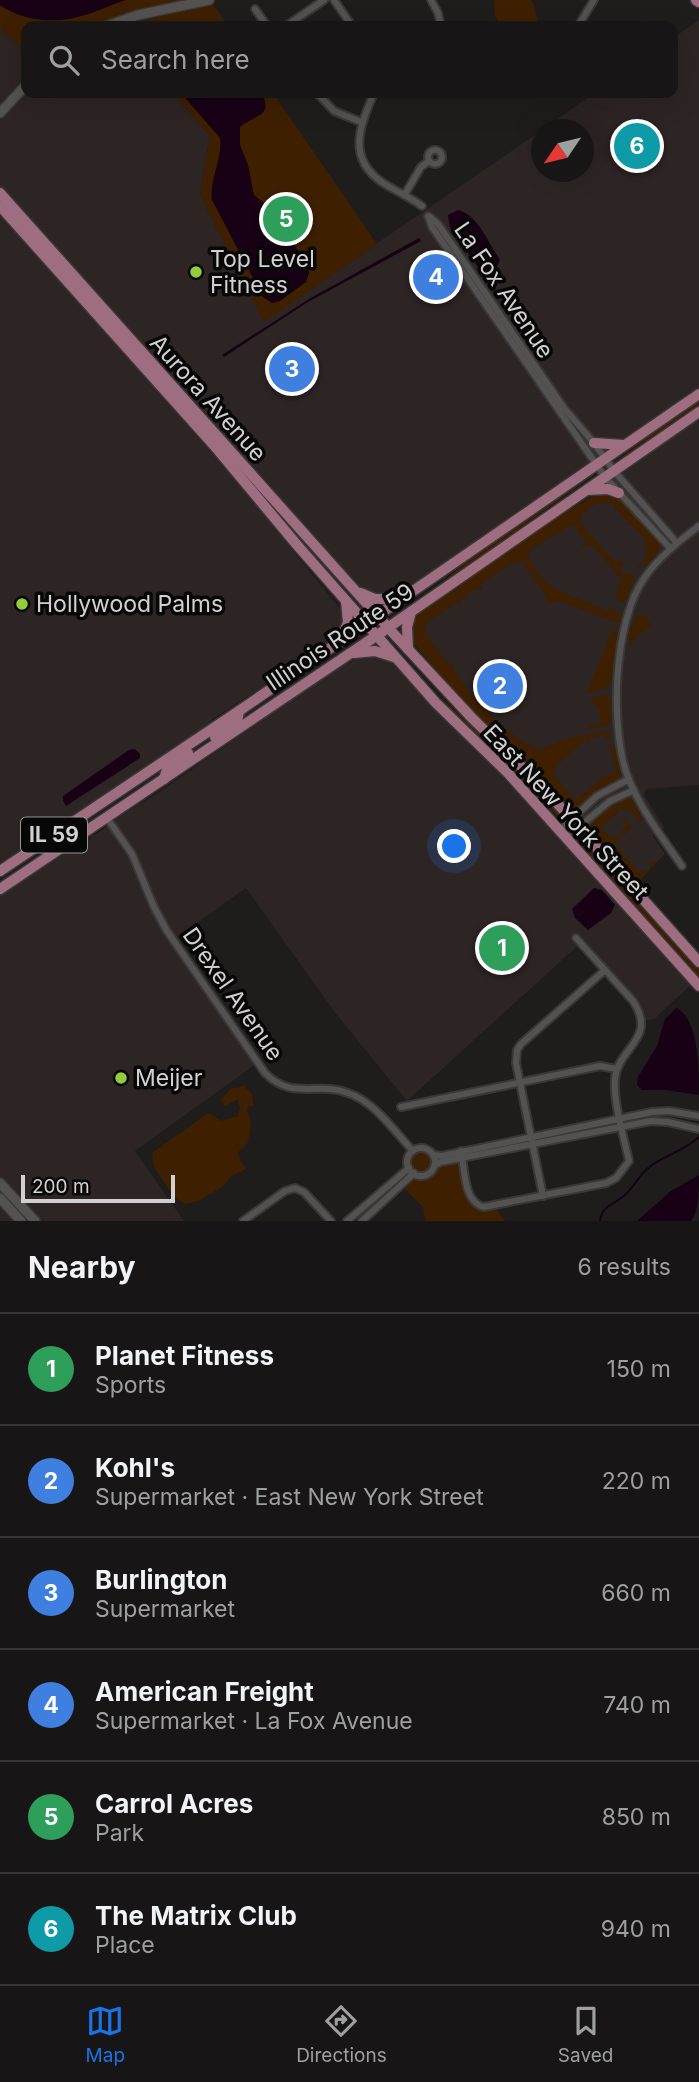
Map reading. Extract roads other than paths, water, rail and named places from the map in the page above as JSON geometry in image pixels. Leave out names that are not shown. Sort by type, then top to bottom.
[{"type":"main road","name":"Aurora Avenue","points":[[0,193],[388,627]]},
{"type":"main road","name":"Aurora Avenue","points":[[0,206],[218,450],[376,636]]},
{"type":"main road","name":"Illinois Route 59","points":[[0,871],[239,711],[699,394]]},
{"type":"main road","name":"Illinois Route 59","points":[[0,889],[376,636],[699,412]]},
{"type":"main road","points":[[594,443],[624,445]]},
{"type":"main road","points":[[586,490],[608,489],[619,493]]},
{"type":"main road","points":[[358,592],[375,599],[401,599]]},
{"type":"main road","points":[[341,640],[348,622],[346,601]]},
{"type":"main road","points":[[408,649],[407,627],[411,612]]},
{"type":"main road","name":"East New York Street","points":[[388,627],[575,823],[699,962]]},
{"type":"main road","name":"East New York Street","points":[[376,636],[450,718],[509,773],[699,986]]},
{"type":"main road","points":[[350,653],[374,651],[396,658]]},
{"type":"main road","name":"IL 59","points":[[211,747],[212,740],[237,722],[239,711]]},
{"type":"main road","name":"IL 59","points":[[164,780],[168,766],[205,741],[206,732]]},
{"type":"street","points":[[121,21],[209,0]]},
{"type":"street","points":[[293,21],[324,0]]},
{"type":"street","points":[[334,0],[349,21]]},
{"type":"street","points":[[431,0],[440,21]]},
{"type":"street","points":[[580,21],[590,2]]},
{"type":"street","points":[[255,9],[263,21]]},
{"type":"street","points":[[0,113],[21,90]]},
{"type":"street","points":[[322,98],[334,111],[361,122]]},
{"type":"street","points":[[371,98],[361,122],[359,146],[367,166],[382,182],[422,206]]},
{"type":"street","points":[[405,194],[421,167],[429,161]]},
{"type":"street","name":"La Fox Avenue","points":[[671,549],[605,477],[601,461],[594,443],[564,408],[438,224],[428,216],[432,227],[601,461],[614,471],[677,543]]},
{"type":"street","points":[[682,866],[629,779],[617,720],[618,673],[622,642],[635,594],[645,577],[671,549],[699,526]]},
{"type":"street","points":[[563,834],[597,796],[629,779]]},
{"type":"street","points":[[575,823],[610,801],[634,790]]},
{"type":"street","name":"Drexel Avenue","points":[[107,818],[132,854],[153,907],[167,931],[265,1073],[287,1088],[339,1090],[358,1097],[377,1112],[413,1151]]},
{"type":"street","points":[[462,1154],[469,1194],[477,1205],[489,1207],[606,1183],[616,1178],[629,1161],[615,1089],[617,1069],[639,1035],[641,1019],[633,1001],[576,938]]},
{"type":"street","points":[[543,1196],[516,1056],[521,1044],[605,970]]},
{"type":"street","points":[[401,1107],[600,1066],[617,1069]]},
{"type":"street","points":[[411,1170],[408,1159],[413,1151],[424,1149],[438,1156],[462,1154],[621,1122],[662,1110],[699,1116]]},
{"type":"street","points":[[621,1122],[668,1122],[699,1129]]},
{"type":"street","points":[[411,1170],[426,1175],[435,1165],[462,1154]]},
{"type":"street","points":[[433,1155],[435,1165]]},
{"type":"street","points":[[347,1221],[411,1170]]},
{"type":"street","points":[[362,1221],[411,1170]]},
{"type":"street","points":[[0,1183],[35,1221]]},
{"type":"street","points":[[243,1221],[285,1191],[295,1188],[304,1192],[331,1221]]},
{"type":"street","points":[[0,1198],[21,1221]]},
{"type":"waterway","points":[[600,1221],[605,1209],[625,1195],[647,1169],[699,1137]]},
{"type":"place","name":"The Matrix Club","points":[[637,146]]},
{"type":"place","name":"Carrol Acres","points":[[286,219]]},
{"type":"place","name":"Top Level Fitness","points":[[196,272]]},
{"type":"place","name":"American Freight","points":[[436,277]]},
{"type":"place","name":"Burlington","points":[[292,369]]},
{"type":"place","name":"Hollywood Palms","points":[[22,604]]},
{"type":"place","name":"Kohl's","points":[[500,686]]},
{"type":"place","name":"Planet Fitness","points":[[502,948]]},
{"type":"place","name":"Meijer","points":[[121,1078]]}]
